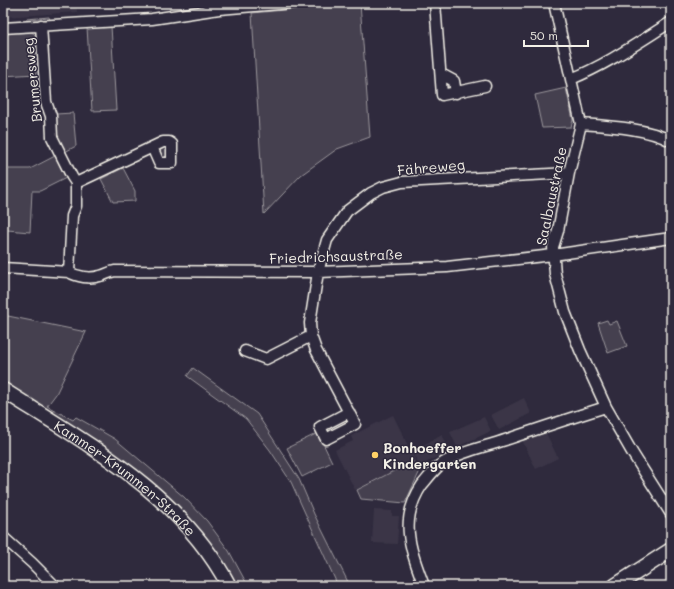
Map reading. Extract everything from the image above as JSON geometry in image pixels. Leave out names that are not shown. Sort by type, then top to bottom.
[{"type":"street","name":"Brumersweg","points":[[195,12],[207,6],[222,3]]},
{"type":"street","name":"Brumersweg","points":[[230,3],[250,6]]},
{"type":"street","name":"Brumersweg","points":[[3,28],[152,19],[195,12],[291,3]]},
{"type":"street","points":[[435,3],[442,96],[485,86]]},
{"type":"street","name":"Saalbaustraße","points":[[554,3],[581,124],[569,172],[558,231],[553,247],[555,274],[565,312],[580,350],[606,407],[633,454],[671,514]]},
{"type":"street","points":[[571,79],[627,50],[671,22]]},
{"type":"street","name":"Brumersweg","points":[[41,25],[46,102],[51,116],[52,137],[76,183]]},
{"type":"street","points":[[581,124],[628,129],[670,139]]},
{"type":"street","points":[[69,272],[72,216],[76,206],[76,183],[152,147]]},
{"type":"street","name":"Fähreweg","points":[[311,336],[310,323],[318,272],[327,240],[347,211],[371,193],[383,187],[402,182],[569,172]]},
{"type":"street","name":"Friedrichsaustraße","points":[[3,268],[69,272],[76,277],[99,277],[109,272],[318,272],[447,267],[553,256],[671,238]]},
{"type":"street","points":[[245,351],[266,359],[311,336],[316,350],[349,412]]},
{"type":"street","name":"Kammer-Krummen-Straße","points":[[3,390],[88,445],[130,474],[151,491],[194,533],[229,586]]},
{"type":"street","points":[[424,586],[411,550],[409,525],[410,508],[431,473],[440,465],[458,456],[540,427],[606,407]]},
{"type":"street","points":[[3,537],[55,586]]},
{"type":"street","points":[[615,586],[671,550]]},
{"type":"shaded area","points":[[3,3],[76,3],[77,12],[3,17]]},
{"type":"shaded area","points":[[360,3],[370,137],[337,149],[301,175],[264,214],[252,13]]},
{"type":"shaded area","points":[[49,17],[50,20],[26,22],[26,19]]},
{"type":"shaded area","points":[[111,26],[116,110],[92,111],[87,27]]},
{"type":"shaded area","points":[[27,31],[34,33],[38,41],[38,44],[34,45],[36,74],[3,76],[3,32]]},
{"type":"shaded area","points":[[566,88],[573,120],[571,127],[542,128],[535,95]]},
{"type":"shaded area","points":[[73,113],[76,146],[63,153],[55,139],[54,119],[56,118],[56,114]]},
{"type":"shaded area","points":[[166,146],[168,158],[163,160],[159,154],[159,150],[160,147]]},
{"type":"shaded area","points":[[55,156],[66,178],[40,191],[32,191],[30,232],[7,230],[3,169],[30,169]]},
{"type":"shaded area","points":[[123,168],[135,191],[135,201],[113,202],[101,179]]},
{"type":"shaded area","points":[[3,315],[86,332],[56,394],[47,406],[73,420],[76,417],[115,439],[184,497],[207,521],[229,551],[248,586],[234,586],[107,450],[3,381]]},
{"type":"shaded area","points":[[607,320],[609,324],[617,321],[627,346],[608,353],[598,323]]},
{"type":"shaded area","points":[[193,368],[257,414],[299,479],[314,514],[350,586],[338,586],[291,482],[270,450],[246,419],[187,376]]},
{"type":"shaded area","points":[[524,398],[531,413],[499,430],[491,415]]},
{"type":"shaded area","name":"Bonhoeffer Kindergarten","points":[[393,415],[415,460],[355,490],[335,450],[353,441],[351,436]]},
{"type":"shaded area","points":[[484,417],[491,431],[457,447],[450,432]]},
{"type":"shaded area","points":[[545,431],[558,458],[536,469],[522,440]]},
{"type":"shaded area","points":[[318,433],[332,462],[302,477],[287,448]]},
{"type":"shaded area","points":[[442,435],[450,450],[420,466],[412,451]]},
{"type":"shaded area","points":[[413,461],[419,473],[405,503],[361,499],[357,490]]},
{"type":"shaded area","points":[[374,510],[392,511],[392,516],[399,516],[397,544],[372,543]]},
{"type":"place","name":"Bonhoeffer Kindergarten","points":[[375,455]]}]
